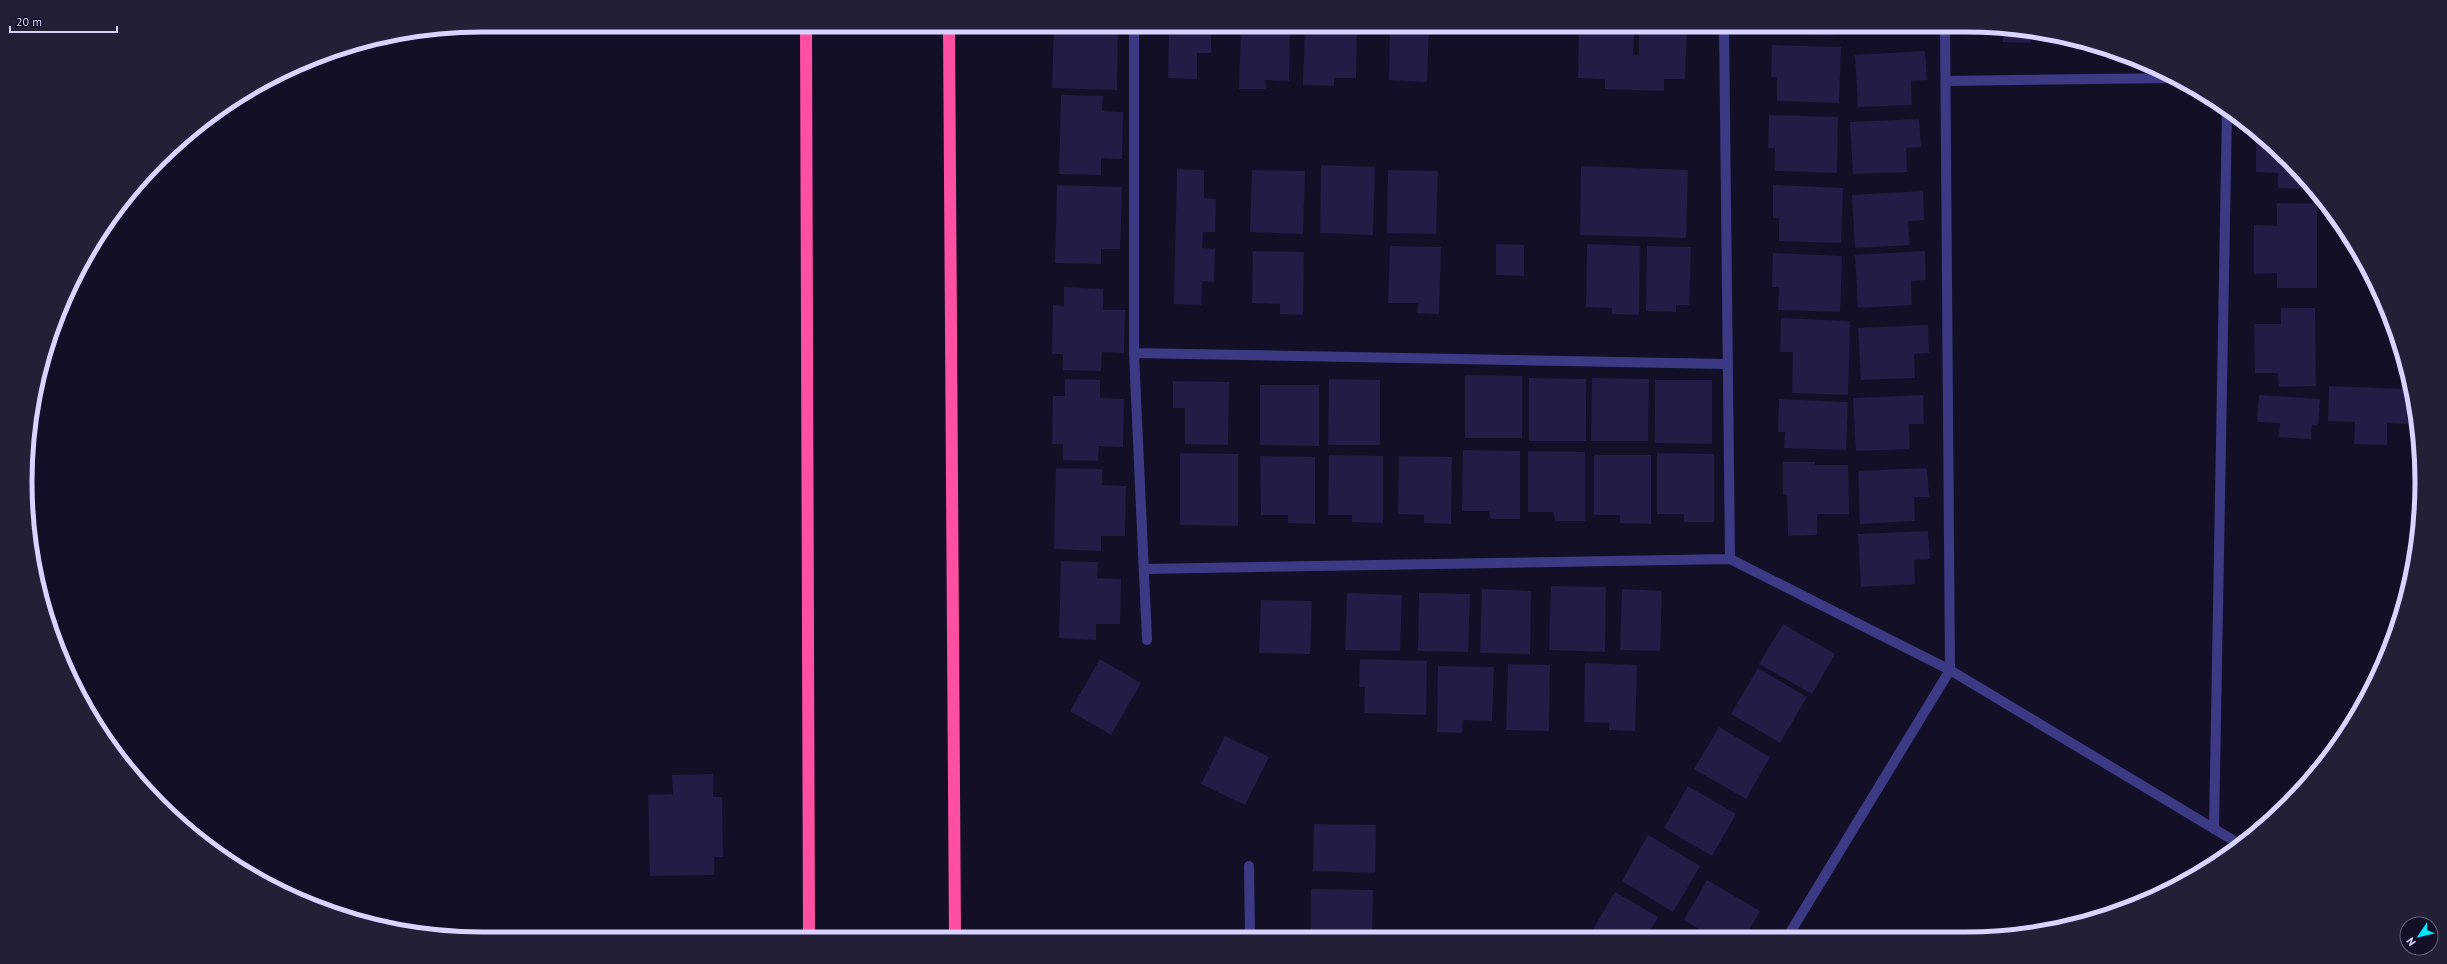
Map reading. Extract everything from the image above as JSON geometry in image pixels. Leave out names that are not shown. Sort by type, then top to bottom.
[{"type":"highway","points":[[806,32],[809,932]]},
{"type":"highway","points":[[949,32],[954,932]]},
{"type":"street","points":[[1134,32],[1134,353],[1147,640]]},
{"type":"street","points":[[1724,32],[1730,559]]},
{"type":"street","points":[[1790,932],[1950,670],[1945,32]]},
{"type":"street","points":[[1946,80],[2164,78]]},
{"type":"street","points":[[2214,829],[2227,116]]},
{"type":"street","points":[[1134,353],[1727,364]]},
{"type":"street","points":[[1144,569],[1730,559],[1950,670],[2235,842]]},
{"type":"street","points":[[1248,866],[1250,932]]},
{"type":"building","points":[[1054,32],[1118,32],[1117,90],[1052,88]]},
{"type":"building","points":[[1169,32],[1211,32],[1211,53],[1197,53],[1197,79],[1168,78]]},
{"type":"building","points":[[1241,32],[1290,32],[1289,81],[1265,80],[1266,89],[1239,89]]},
{"type":"building","points":[[1305,32],[1357,32],[1356,78],[1334,78],[1334,86],[1303,85]]},
{"type":"building","points":[[1390,32],[1429,32],[1427,82],[1389,80]]},
{"type":"building","points":[[1579,32],[1634,32],[1633,55],[1639,55],[1639,32],[1687,32],[1685,79],[1664,79],[1664,91],[1605,89],[1605,79],[1578,78]]},
{"type":"building","points":[[1834,32],[1834,35],[1771,33]]},
{"type":"building","points":[[1855,32],[1909,32],[1855,34]]},
{"type":"building","points":[[2003,34],[2031,37],[2031,43],[2003,42]]},
{"type":"building","points":[[2052,41],[2072,45],[2052,45]]},
{"type":"building","points":[[1772,45],[1841,47],[1839,103],[1777,101],[1777,77],[1771,77]]},
{"type":"building","points":[[1925,51],[1927,80],[1911,81],[1912,105],[1858,107],[1855,55]]},
{"type":"building","points":[[1061,95],[1103,96],[1102,111],[1123,112],[1122,159],[1101,158],[1101,175],[1059,174]]},
{"type":"building","points":[[1769,115],[1838,117],[1837,173],[1775,171],[1775,148],[1768,148]]},
{"type":"building","points":[[1919,119],[1921,147],[1906,148],[1907,172],[1853,174],[1850,122]]},
{"type":"building","points":[[2256,139],[2283,164],[2306,189],[2278,188],[2278,173],[2256,172]]},
{"type":"building","points":[[1321,165],[1375,167],[1373,235],[1320,233]]},
{"type":"building","points":[[1581,166],[1688,170],[1686,238],[1580,235]]},
{"type":"building","points":[[1177,169],[1204,170],[1204,198],[1216,199],[1215,232],[1203,232],[1202,248],[1215,249],[1214,282],[1202,281],[1201,305],[1174,304]]},
{"type":"building","points":[[1252,170],[1305,171],[1303,234],[1250,232]]},
{"type":"building","points":[[1388,170],[1438,171],[1436,234],[1387,233]]},
{"type":"building","points":[[1057,185],[1122,187],[1120,249],[1101,249],[1101,264],[1055,263]]},
{"type":"building","points":[[1773,185],[1843,188],[1841,243],[1779,241],[1779,218],[1773,218]]},
{"type":"building","points":[[1923,191],[1924,220],[1908,221],[1910,245],[1855,248],[1852,195]]},
{"type":"building","points":[[2277,203],[2317,204],[2317,288],[2277,288],[2277,273],[2254,274],[2254,225],[2277,226]]},
{"type":"building","points":[[1496,244],[1524,245],[1524,276],[1496,275]]},
{"type":"building","points":[[1587,244],[1640,246],[1639,315],[1612,314],[1612,308],[1586,307]]},
{"type":"building","points":[[1390,246],[1441,247],[1439,314],[1417,313],[1418,303],[1388,303]]},
{"type":"building","points":[[1647,246],[1691,247],[1689,305],[1676,305],[1676,312],[1646,311]]},
{"type":"building","points":[[1253,251],[1304,252],[1303,315],[1280,314],[1280,304],[1252,303]]},
{"type":"building","points":[[1925,251],[1926,280],[1911,281],[1912,305],[1858,308],[1855,255]]},
{"type":"building","points":[[1773,253],[1842,256],[1840,312],[1778,310],[1779,287],[1772,287]]},
{"type":"building","points":[[1064,287],[1103,289],[1103,310],[1125,310],[1124,353],[1102,352],[1101,371],[1063,370],[1063,354],[1052,354],[1053,305],[1064,306]]},
{"type":"building","points":[[2281,308],[2315,308],[2316,386],[2279,387],[2278,373],[2255,373],[2254,324],[2281,324]]},
{"type":"building","points":[[1781,318],[1850,321],[1848,395],[1792,393],[1793,352],[1780,352]]},
{"type":"building","points":[[1928,325],[1929,353],[1914,354],[1915,378],[1861,380],[1858,328]]},
{"type":"building","points":[[1465,375],[1522,376],[1522,438],[1465,438]]},
{"type":"building","points":[[1529,378],[1586,379],[1586,441],[1529,441]]},
{"type":"building","points":[[1592,378],[1649,379],[1648,441],[1591,441]]},
{"type":"building","points":[[1065,379],[1100,380],[1100,398],[1124,399],[1123,447],[1099,446],[1098,461],[1063,460],[1063,444],[1052,444],[1053,396],[1065,396]]},
{"type":"building","points":[[1329,379],[1380,380],[1380,445],[1328,445]]},
{"type":"building","points":[[1655,380],[1712,380],[1712,444],[1655,443]]},
{"type":"building","points":[[1173,381],[1229,382],[1228,445],[1185,444],[1185,408],[1173,408]]},
{"type":"building","points":[[1260,385],[1319,385],[1319,446],[1260,445]]},
{"type":"building","points":[[2329,386],[2405,389],[2409,411],[2409,424],[2387,423],[2387,445],[2354,444],[2355,422],[2328,421]]},
{"type":"building","points":[[1923,395],[1924,424],[1909,424],[1910,449],[1856,451],[1853,398]]},
{"type":"building","points":[[2259,395],[2320,399],[2318,425],[2312,425],[2311,439],[2279,437],[2280,423],[2257,422]]},
{"type":"building","points":[[1779,399],[1848,402],[1846,450],[1784,448],[1785,432],[1778,432]]},
{"type":"building","points":[[1463,450],[1520,451],[1520,519],[1490,519],[1489,511],[1462,511]]},
{"type":"building","points":[[1528,451],[1585,452],[1585,521],[1555,521],[1554,512],[1528,512]]},
{"type":"building","points":[[1180,453],[1238,454],[1238,526],[1180,525]]},
{"type":"building","points":[[1657,453],[1714,454],[1714,522],[1684,522],[1684,514],[1657,514]]},
{"type":"building","points":[[1329,455],[1383,456],[1383,523],[1352,522],[1352,515],[1328,515]]},
{"type":"building","points":[[1594,455],[1651,455],[1651,524],[1620,523],[1620,515],[1594,515]]},
{"type":"building","points":[[1260,456],[1315,457],[1315,524],[1288,523],[1288,515],[1261,515]]},
{"type":"building","points":[[1399,456],[1452,457],[1451,524],[1424,523],[1424,515],[1398,514]]},
{"type":"building","points":[[1783,462],[1815,462],[1815,465],[1848,465],[1849,514],[1817,514],[1817,535],[1788,536],[1787,495],[1783,495]]},
{"type":"building","points":[[1056,468],[1102,469],[1102,485],[1126,486],[1125,536],[1101,536],[1101,551],[1054,549]]},
{"type":"building","points":[[1927,468],[1929,497],[1914,497],[1915,521],[1860,524],[1858,471]]},
{"type":"building","points":[[1928,531],[1930,559],[1914,560],[1915,584],[1861,587],[1858,534]]},
{"type":"building","points":[[1061,561],[1098,562],[1097,578],[1121,579],[1120,624],[1096,624],[1096,640],[1059,638]]},
{"type":"building","points":[[1551,586],[1606,587],[1605,652],[1549,650]]},
{"type":"building","points":[[1482,589],[1531,591],[1530,654],[1480,653]]},
{"type":"building","points":[[1622,589],[1662,591],[1660,651],[1620,650]]},
{"type":"building","points":[[1347,593],[1402,595],[1400,651],[1345,650]]},
{"type":"building","points":[[1419,593],[1470,594],[1468,652],[1418,651]]},
{"type":"building","points":[[1261,600],[1312,601],[1310,654],[1259,653]]},
{"type":"building","points":[[1783,624],[1835,654],[1812,694],[1759,664]]},
{"type":"building","points":[[1100,659],[1141,683],[1111,735],[1070,711]]},
{"type":"building","points":[[1360,659],[1427,661],[1426,715],[1364,713],[1365,687],[1359,687]]},
{"type":"building","points":[[1585,663],[1637,665],[1635,731],[1609,730],[1609,723],[1584,722]]},
{"type":"building","points":[[1508,664],[1550,665],[1549,731],[1506,730]]},
{"type":"building","points":[[1438,666],[1494,667],[1492,721],[1463,720],[1462,733],[1437,732]]},
{"type":"building","points":[[1758,668],[1807,697],[1780,743],[1731,714]]},
{"type":"building","points":[[1719,727],[1770,757],[1746,799],[1694,769]]},
{"type":"building","points":[[1225,736],[1269,757],[1245,805],[1201,784]]},
{"type":"building","points":[[713,774],[713,797],[722,797],[723,857],[714,857],[714,875],[650,876],[648,795],[673,794],[672,775]]},
{"type":"building","points":[[1688,786],[1736,814],[1712,856],[1664,828]]},
{"type":"building","points":[[1314,824],[1376,825],[1375,873],[1313,871]]},
{"type":"building","points":[[1648,835],[1700,866],[1673,912],[1622,881]]},
{"type":"building","points":[[1707,880],[1760,911],[1748,932],[1704,932],[1684,920]]},
{"type":"building","points":[[1311,889],[1373,890],[1372,932],[1311,932]]},
{"type":"building","points":[[1615,892],[1658,917],[1649,932],[1591,932]]}]
